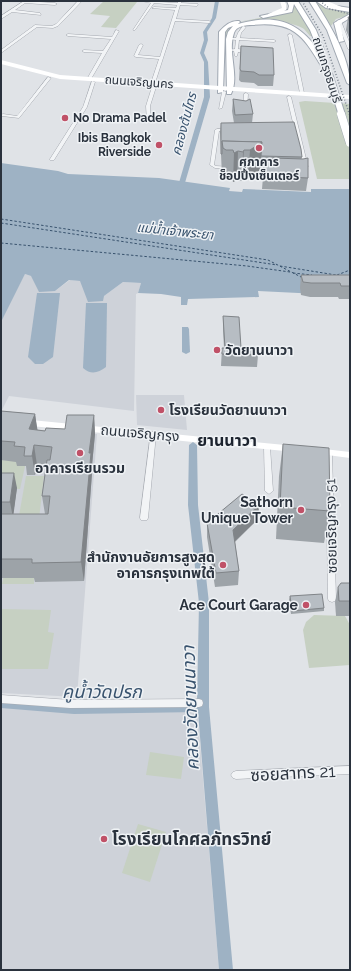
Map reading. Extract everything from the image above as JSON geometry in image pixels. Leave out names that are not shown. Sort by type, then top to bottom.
[{"type":"main road","points":[[225,91],[222,32],[226,27],[243,20],[282,11],[285,7],[282,1]]},
{"type":"main road","points":[[262,16],[290,11],[292,6],[290,1]]},
{"type":"main road","name":"ถนนกรุงธนบุรี","points":[[295,1],[313,30],[329,74],[350,143]]},
{"type":"main road","name":"ถนนกรุงธนบุรี","points":[[312,1],[330,30],[350,83]]},
{"type":"main road","points":[[319,1],[328,7],[348,10]]},
{"type":"main road","points":[[325,1],[332,6],[348,10]]},
{"type":"main road","points":[[350,16],[340,21],[336,26],[350,73]]},
{"type":"main road","points":[[225,91],[234,39],[232,31],[234,28],[245,24],[262,22],[288,24],[299,30],[306,36],[329,74]]},
{"type":"main road","points":[[222,50],[232,50]]},
{"type":"main road","name":"ถนนเจริญนคร","points":[[1,62],[52,76],[210,89],[246,94],[350,101]]},
{"type":"main road","name":"ถนนเจริญนคร","points":[[1,66],[49,78],[91,80]]},
{"type":"main road","name":"ถนนเจริญนคร","points":[[225,91],[350,97]]},
{"type":"main road","name":"ถนนเจริญกรุง","points":[[1,420],[153,434],[350,455]]},
{"type":"street","points":[[1,18],[26,1],[55,4]]},
{"type":"street","points":[[144,1],[180,2],[197,5]]},
{"type":"street","points":[[1,52],[36,26],[53,27],[58,25],[79,2]]},
{"type":"street","points":[[134,29],[153,2]]},
{"type":"street","points":[[149,121],[148,106],[180,2]]},
{"type":"street","points":[[154,8],[177,9]]},
{"type":"street","points":[[12,11],[40,14]]},
{"type":"street","points":[[174,20],[209,22]]},
{"type":"street","points":[[340,21],[350,49]]},
{"type":"street","points":[[234,39],[244,27]]},
{"type":"street","points":[[52,159],[85,107],[91,80],[104,52],[117,31]]},
{"type":"street","points":[[68,35],[113,38]]},
{"type":"street","points":[[290,35],[302,94]]},
{"type":"street","points":[[234,39],[274,42]]},
{"type":"street","points":[[141,45],[136,56],[162,58]]},
{"type":"street","points":[[232,50],[252,51]]},
{"type":"street","points":[[232,50],[236,55]]},
{"type":"street","points":[[84,51],[104,52]]},
{"type":"street","points":[[3,115],[18,117],[49,78]]},
{"type":"street","points":[[220,108],[225,91]]},
{"type":"street","points":[[245,110],[246,94]]},
{"type":"street","points":[[289,97],[306,165],[304,169],[302,169]]},
{"type":"street","points":[[281,128],[296,128]]},
{"type":"street","points":[[233,168],[214,167],[212,165],[217,130],[237,129]]},
{"type":"street","points":[[144,518],[153,434]]},
{"type":"street","points":[[267,447],[270,491]]},
{"type":"street","name":"ซอยเจริญกรุง 51","points":[[329,452],[332,599]]},
{"type":"street","points":[[1,699],[70,704],[199,703]]},
{"type":"street","name":"ซอยสาทร 21","points":[[236,775],[350,770]]},
{"type":"shaded area","points":[[25,274],[31,276],[55,291],[70,280],[80,281],[104,296],[123,282],[141,283],[138,293],[136,294],[134,411],[9,396],[1,412],[1,301],[10,302]]},
{"type":"shaded area","name":"โรงเรียนวัดยานนาวา","points":[[136,395],[184,395],[187,430],[137,425]]},
{"type":"shaded area","points":[[1,427],[97,434],[77,697],[1,693]]},
{"type":"shaded area","name":"โรงเรียนโกศลภัทรวิทย์","points":[[1,700],[197,707],[219,970],[1,970]]},
{"type":"green space","points":[[104,1],[137,2],[116,28],[101,27],[110,16],[90,14]]},
{"type":"green space","points":[[313,1],[317,1],[331,9],[350,12],[350,15],[336,19],[331,26]]},
{"type":"green space","points":[[293,7],[297,7],[313,36],[310,36],[304,29],[288,23],[253,20],[234,25],[228,32],[227,48],[224,47],[225,31],[228,27],[243,21],[288,13]]},
{"type":"green space","points":[[305,101],[350,104],[350,179],[317,179],[299,102]]},
{"type":"green space","points":[[1,460],[26,462],[20,489],[1,488]]},
{"type":"green space","points":[[26,476],[44,476],[38,527],[17,527]]},
{"type":"green space","points":[[12,534],[34,578],[34,584],[2,584]]},
{"type":"green space","points":[[1,609],[51,610],[48,632],[54,633],[48,669],[1,669]]},
{"type":"green space","points":[[314,615],[345,616],[350,625],[350,665],[309,668],[303,630],[306,622]]},
{"type":"green space","points":[[150,752],[184,757],[181,779],[146,775]]},
{"type":"green space","points":[[138,824],[166,832],[150,882],[122,873]]},
{"type":"water","name":"แม่น้ำเจ้าพระยา","points":[[1,163],[58,171],[68,174],[159,178],[230,188],[229,191],[242,192],[243,189],[311,192],[311,189],[350,189],[350,297],[339,295],[258,291],[259,297],[188,299],[187,305],[181,305],[181,297],[138,293],[141,283],[123,282],[104,296],[103,301],[88,302],[80,281],[69,280],[55,291],[39,292],[31,276],[25,274],[1,322]]},
{"type":"water","points":[[37,293],[60,293],[53,357],[43,364],[35,364],[28,357]]},
{"type":"water","points":[[86,303],[107,303],[106,367],[100,371],[94,372],[89,372],[83,368]]},
{"type":"building","points":[[241,46],[273,48],[274,75],[259,75],[254,72],[241,71]]},
{"type":"building","points":[[233,99],[246,101],[250,99],[253,114],[235,115]]},
{"type":"building","points":[[294,122],[302,157],[261,156],[262,142],[222,141],[221,154],[221,123]]},
{"type":"building","points":[[222,141],[262,142],[250,150],[244,150],[243,152],[238,151],[234,153],[233,150],[226,150],[223,148]]},
{"type":"building","points":[[265,158],[269,161],[273,158],[308,158],[308,178],[263,176]]},
{"type":"building","points":[[301,275],[350,275],[350,286],[341,286],[340,283],[303,282]]},
{"type":"building","points":[[223,316],[239,317],[241,348],[258,349],[258,355],[222,354],[222,348],[225,348]]},
{"type":"building","points":[[1,411],[35,414],[29,429],[45,431],[46,428],[65,429],[67,415],[94,415],[89,453],[91,453],[81,562],[32,563],[32,559],[1,559],[1,514],[48,514],[50,496],[42,496],[47,460],[50,460],[52,447],[34,445],[32,456],[24,456],[25,447],[14,446],[15,442],[1,441]]},
{"type":"building","points":[[283,444],[329,448],[330,511],[280,507]]},
{"type":"building","points":[[1,473],[14,473],[10,502],[1,502]]},
{"type":"building","name":"สำนักงานอัยการสูงสุด อาคารกรุงเทพใต้","points":[[242,494],[259,505],[233,530],[239,571],[216,573],[207,523]]},
{"type":"building","points":[[341,583],[350,583],[350,601],[339,601],[338,587]]},
{"type":"building","name":"Ace Court Garage","points":[[322,594],[324,608],[292,611],[290,596]]},
{"type":"waterway","name":"คลองต้นไทร","points":[[179,193],[207,97],[206,62],[202,53],[206,40],[205,32],[214,18],[217,1]]},
{"type":"waterway","name":"คลองวัดยานนาวา","points":[[185,329],[186,352]]},
{"type":"waterway","name":"คลองวัดยานนาวา","points":[[193,445],[193,505],[204,603],[203,707],[226,970]]},
{"type":"waterway","name":"คูน้ำวัดปรก","points":[[1,703],[74,709],[201,707]]},
{"type":"ferry route","points":[[1,219],[268,260],[293,273]]},
{"type":"ferry route","points":[[1,223],[277,265]]},
{"type":"ferry route","points":[[1,243],[247,266],[290,272]]},
{"type":"ferry route","points":[[280,266],[336,275]]},
{"type":"ferry route","points":[[337,275],[350,270]]},
{"type":"ferry route","points":[[293,273],[312,275]]},
{"type":"ferry route","points":[[293,273],[301,277]]},
{"type":"railway","points":[[302,1],[323,36],[350,116]]},
{"type":"railway","points":[[320,1],[330,9],[350,14]]},
{"type":"place","name":"No Drama Padel","points":[[65,118]]},
{"type":"place","name":"Ibis Bangkok Riverside","points":[[159,145]]},
{"type":"place","name":"ศุภาคาร ช็อปปิ้งเซ็นเตอร์","points":[[259,148]]},
{"type":"place","name":"วัดยานนาวา","points":[[217,350]]},
{"type":"place","name":"โรงเรียนวัดยานนาวา","points":[[161,410]]},
{"type":"place","name":"อาคารเรียนรวม","points":[[80,453]]},
{"type":"place","name":"Sathorn Unique Tower","points":[[301,510]]},
{"type":"place","name":"สำนักงานอัยการสูงสุด อาคารกรุงเทพใต้","points":[[223,565]]},
{"type":"place","name":"Ace Court Garage","points":[[306,605]]},
{"type":"place","name":"โรงเรียนโกศลภัทรวิทย์","points":[[104,839]]},
{"type":"district","name":"ยานนาวา","points":[[227,440]]}]
